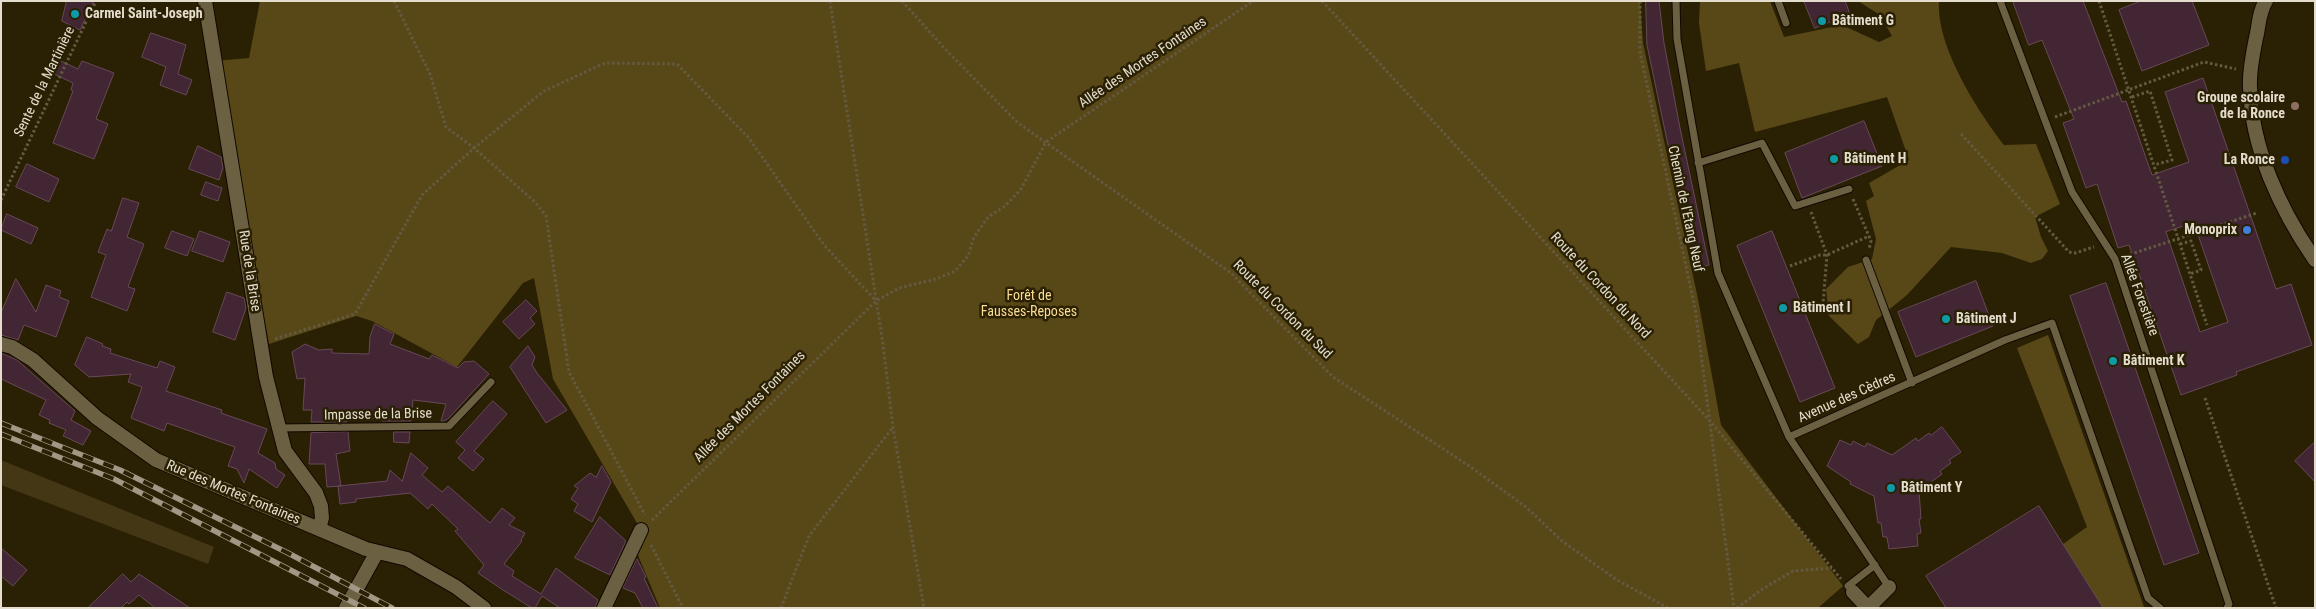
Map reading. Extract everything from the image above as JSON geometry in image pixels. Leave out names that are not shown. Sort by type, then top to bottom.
[{"type":"street","name":"Rue de la Brise","points":[[205,1],[260,344],[278,428],[285,451],[316,493],[322,518],[319,529]]},
{"type":"street","points":[[2266,1],[2255,44],[2251,72],[2250,86],[2253,122],[2271,180],[2297,234],[2315,260]]},
{"type":"street","name":"Rue des Mortes Fontaines","points":[[1,344],[12,347],[32,360],[97,418],[156,460],[376,552],[407,559],[456,587],[484,608]]},
{"type":"street","points":[[604,608],[645,527]]},
{"type":"street","points":[[346,608],[376,552]]},
{"type":"street","points":[[1850,589],[1868,608],[1889,587]]},
{"type":"lane","name":"Avenue des Cèdres","points":[[1676,1],[1677,39],[1718,273],[1789,437],[2005,340],[2052,323],[2148,598],[2160,608]]},
{"type":"lane","points":[[1778,1],[1786,23]]},
{"type":"lane","name":"Allée Forestière","points":[[2000,1],[2072,192],[2115,259],[2226,595],[2227,608]]},
{"type":"lane","points":[[1698,163],[1762,143],[1795,206],[1849,189]]},
{"type":"lane","points":[[1866,260],[1912,382]]},
{"type":"lane","name":"Impasse de la Brise","points":[[278,428],[449,426],[491,382]]},
{"type":"lane","points":[[1789,437],[1889,587]]},
{"type":"lane","points":[[1850,589],[1875,565]]},
{"type":"path","name":"Sente de la Martinière","points":[[1,200],[96,1]]},
{"type":"path","points":[[394,1],[430,74],[446,127],[474,148],[535,202],[546,216],[570,372],[645,527],[650,544],[683,608]]},
{"type":"path","points":[[830,1],[876,301],[893,427],[924,608]]},
{"type":"path","name":"Route du Cordon du Sud","points":[[902,1],[945,49],[1018,123],[1231,273],[1333,378],[1526,507],[1562,541],[1616,580],[1668,608]]},
{"type":"path","name":"Allée des Mortes Fontaines","points":[[645,527],[876,301],[899,288],[936,279],[955,271],[968,256],[974,237],[988,218],[1005,206],[1021,189],[1046,142],[1253,1]]},
{"type":"path","name":"Route du Cordon du Nord","points":[[1322,1],[1710,422],[1850,589]]},
{"type":"path","name":"Chemin de l'Etang Neuf","points":[[1640,1],[1640,52],[1695,308],[1718,498],[1736,608]]},
{"type":"path","points":[[2099,1],[2130,89],[2207,325]]},
{"type":"path","points":[[2045,121],[2204,62],[2251,72]]},
{"type":"path","points":[[260,344],[355,314],[422,195],[474,148],[544,91],[605,63],[677,64],[748,137],[824,245],[876,301]]},
{"type":"path","points":[[2132,97],[2150,91],[2172,160],[2154,166]]},
{"type":"path","points":[[1961,134],[2068,252],[2075,254],[2104,243]]},
{"type":"path","points":[[1849,189],[1871,240],[1866,260]]},
{"type":"path","points":[[1807,202],[1827,255],[1823,304]]},
{"type":"path","points":[[2115,259],[2257,213]]},
{"type":"path","points":[[1790,266],[1820,255],[1827,255],[1869,236]]},
{"type":"path","points":[[2180,244],[2192,241],[2201,270],[2190,274]]},
{"type":"path","points":[[2205,398],[2276,608]]},
{"type":"path","points":[[781,608],[810,536],[893,427]]},
{"type":"path","points":[[1736,608],[1793,571],[1832,568]]},
{"type":"shaded area","points":[[1,460],[214,547],[208,564],[1,485]]},
{"type":"green space","name":"Forêt de Fausses-Reposes","points":[[260,1],[1640,1],[1643,43],[1698,299],[1721,425],[1843,586],[1818,608],[660,608],[635,548],[641,530],[553,379],[534,278],[523,283],[457,367],[372,321],[356,316],[269,344],[215,61],[249,58]]},
{"type":"green space","points":[[1700,1],[1770,1],[1784,37],[1842,25],[1879,42],[1892,36],[1880,15],[1858,1],[1939,1],[1944,38],[1951,57],[1960,77],[1982,114],[2004,145],[2036,144],[2060,204],[2035,217],[2041,237],[2048,251],[2042,259],[2031,263],[2002,253],[1951,247],[1907,295],[1876,320],[1869,337],[1858,344],[1829,316],[1826,289],[1848,267],[1872,259],[1876,239],[1866,201],[1874,196],[1869,183],[1909,160],[1887,97],[1755,132],[1739,63],[1706,71],[1699,23]]},
{"type":"green space","points":[[2048,335],[2145,608],[2103,608],[2063,544],[2087,527],[2017,348]]},
{"type":"building","name":"Carmel Saint-Joseph","points":[[67,1],[94,1],[80,30],[62,21]]},
{"type":"building","points":[[1646,1],[1659,1],[1664,43],[1680,128],[1709,265],[1694,269],[1647,45]]},
{"type":"building","name":"Bâtiment G","points":[[1804,1],[1845,1],[1850,14],[1815,28]]},
{"type":"building","points":[[2013,1],[2083,1],[2122,102],[2126,101],[2152,175],[2189,162],[2165,92],[2203,78],[2276,289],[2291,284],[2312,345],[2236,372],[2237,375],[2181,395],[2129,245],[2118,248],[2097,184],[2086,188],[2063,123],[2074,119],[2042,40],[2029,45]],"holes":[[[2194,223],[2228,322],[2200,332],[2166,232]]]},
{"type":"building","points":[[2141,1],[2192,1],[2209,45],[2142,71],[2119,10]]},
{"type":"building","points":[[151,33],[186,45],[178,74],[192,80],[186,95],[160,85],[166,67],[142,57]]},
{"type":"building","points":[[59,60],[78,69],[82,61],[114,73],[96,119],[108,124],[94,159],[53,143],[73,91],[71,90],[73,83],[52,73]]},
{"type":"building","name":"Bâtiment H","points":[[1864,121],[1882,166],[1802,198],[1785,153]]},
{"type":"building","points":[[198,146],[221,157],[223,168],[219,180],[189,169]]},
{"type":"building","points":[[27,164],[59,179],[49,202],[16,187]]},
{"type":"building","points":[[206,182],[222,188],[218,201],[201,195]]},
{"type":"building","points":[[123,198],[139,203],[127,237],[144,244],[128,287],[135,289],[127,311],[91,297],[106,255],[98,252],[107,229],[111,231]]},
{"type":"building","points":[[7,214],[38,228],[31,244],[1,230]]},
{"type":"building","points":[[172,231],[194,239],[187,256],[165,248]]},
{"type":"building","points":[[200,231],[230,242],[223,262],[192,251]]},
{"type":"building","name":"Bâtiment I","points":[[1772,231],[1835,388],[1800,402],[1737,246]]},
{"type":"building","points":[[16,279],[36,312],[46,285],[61,291],[59,297],[69,301],[56,337],[24,325],[18,340],[1,335],[1,313]]},
{"type":"building","name":"Bâtiment J","points":[[1976,281],[1993,326],[1916,357],[1898,312]]},
{"type":"building","name":"Bâtiment K","points":[[2106,283],[2199,553],[2164,565],[2070,296]]},
{"type":"building","points":[[227,292],[244,298],[246,308],[235,340],[213,332]]},
{"type":"building","points":[[526,300],[537,311],[530,318],[535,324],[519,339],[503,322]]},
{"type":"building","points":[[375,324],[394,334],[390,344],[429,359],[432,355],[458,368],[464,362],[474,361],[489,374],[449,418],[444,421],[441,421],[446,404],[413,400],[411,421],[382,421],[382,419],[346,417],[347,422],[311,422],[312,410],[303,410],[305,378],[297,379],[292,352],[305,344],[319,350],[332,349],[332,353],[369,354],[370,337]]},
{"type":"building","points":[[87,337],[111,349],[110,353],[157,368],[160,361],[175,367],[166,391],[222,410],[221,413],[267,429],[258,453],[275,463],[276,469],[285,475],[277,488],[249,469],[244,483],[237,469],[228,466],[235,447],[167,423],[164,431],[131,418],[142,387],[128,382],[131,374],[89,377],[75,365]]},
{"type":"building","points":[[528,346],[535,357],[532,365],[567,410],[546,423],[510,367]]},
{"type":"building","points":[[1,353],[17,360],[75,411],[71,420],[91,431],[83,445],[63,436],[66,430],[49,423],[50,420],[39,415],[46,400],[1,379]]},
{"type":"building","points":[[493,401],[507,414],[474,451],[484,459],[473,471],[458,458],[465,450],[456,442]]},
{"type":"building","name":"Bâtiment Y","points":[[1942,427],[1961,452],[1949,460],[1951,463],[1940,471],[1942,474],[1919,491],[1921,533],[1917,534],[1918,546],[1889,549],[1887,537],[1883,537],[1881,523],[1878,523],[1874,496],[1850,484],[1851,482],[1827,466],[1840,440],[1851,445],[1853,441],[1865,447],[1867,443],[1892,455],[1916,438],[1918,441]]},
{"type":"building","points":[[348,432],[350,451],[336,454],[341,486],[327,487],[325,464],[309,464],[311,433]]},
{"type":"building","points":[[394,432],[410,432],[409,443],[394,442]]},
{"type":"building","points":[[2315,442],[2315,482],[2295,461]]},
{"type":"building","points":[[411,453],[428,468],[422,475],[442,492],[448,486],[490,523],[502,508],[515,518],[509,525],[525,533],[522,541],[504,564],[514,571],[512,576],[541,594],[556,568],[598,600],[595,608],[560,608],[542,596],[535,608],[532,608],[503,590],[478,573],[484,565],[455,531],[458,529],[432,504],[428,509],[410,493],[356,499],[356,502],[340,504],[338,486],[387,481],[390,470],[402,481]]},
{"type":"building","points":[[602,466],[611,482],[592,522],[574,511],[578,504],[571,499],[578,488],[574,486],[590,473],[596,477]]},
{"type":"building","points":[[2039,506],[2103,608],[1946,608],[1926,576]]},
{"type":"building","points":[[600,517],[626,541],[610,575],[575,558]]},
{"type":"building","points":[[1,548],[27,570],[13,586],[1,576]]},
{"type":"building","points":[[637,559],[658,608],[643,608],[635,593],[623,588]]},
{"type":"building","points":[[123,574],[131,582],[139,574],[190,608],[155,608],[139,595],[121,608],[88,608]]},
{"type":"railway","points":[[1,423],[120,470],[288,553],[392,608]]},
{"type":"railway","points":[[1,434],[114,479],[364,608]]},
{"type":"place","name":"Carmel Saint-Joseph","points":[[75,14]]},
{"type":"place","name":"Bâtiment G","points":[[1822,21]]},
{"type":"place","name":"Groupe scolaire de la Ronce","points":[[2295,106]]},
{"type":"place","name":"Bâtiment H","points":[[1834,159]]},
{"type":"place","name":"La Ronce","points":[[2285,160]]},
{"type":"place","name":"Monoprix","points":[[2247,230]]},
{"type":"place","name":"Bâtiment I","points":[[1783,308]]},
{"type":"place","name":"Bâtiment J","points":[[1946,319]]},
{"type":"place","name":"Bâtiment K","points":[[2113,361]]},
{"type":"place","name":"Bâtiment Y","points":[[1891,488]]}]
